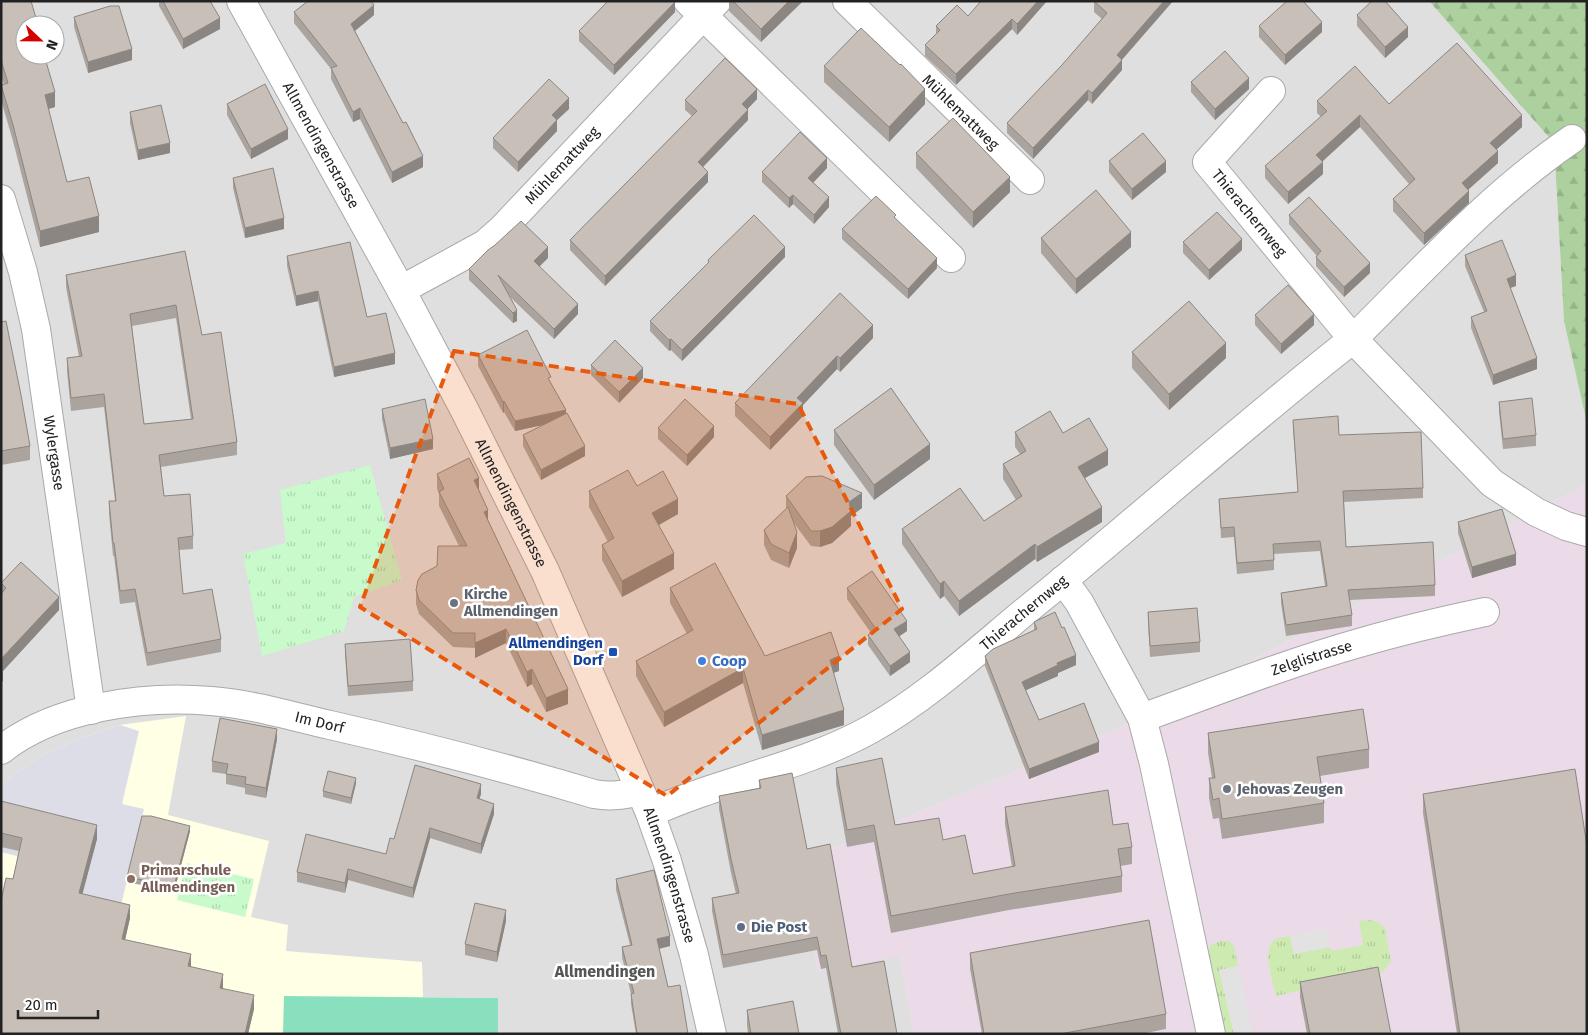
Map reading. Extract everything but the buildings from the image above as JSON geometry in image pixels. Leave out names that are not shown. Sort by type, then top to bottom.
[{"type":"street","name":"Allmendingenstrasse","points":[[241,1],[464,409],[545,571],[645,802],[676,891],[694,955],[712,1034]]},
{"type":"street","name":"Mühlemattweg","points":[[847,1],[1030,180]]},
{"type":"street","name":"Mühlemattweg","points":[[400,290],[485,244],[502,229],[702,6],[951,258]]},
{"type":"street","name":"Thierachernweg","points":[[1271,91],[1207,162],[1353,338],[1492,483],[1536,512],[1566,526],[1587,532]]},
{"type":"street","points":[[1353,338],[1502,192],[1538,162],[1572,138]]},
{"type":"street","name":"Wylergasse","points":[[1,199],[23,272],[36,329],[91,710]]},
{"type":"street","name":"Thierachernweg","points":[[645,802],[675,802],[816,756],[872,728],[904,708],[1064,580],[1287,391],[1353,338]]},
{"type":"street","points":[[1064,580],[1079,602],[1142,718],[1154,764],[1211,1034]]},
{"type":"street","name":"Zelglistrasse","points":[[1142,718],[1296,663],[1359,643],[1434,623],[1485,612]]},
{"type":"street","name":"Im Dorf","points":[[1,750],[34,730],[62,718],[91,710],[132,703],[166,700],[211,701],[242,705],[382,737],[594,794],[625,795],[645,802]]},
{"type":"highlighted area","points":[[454,351],[798,404],[902,609],[667,796],[360,607]]},
{"type":"shaded area","points":[[1,1],[1429,1],[1554,143],[1564,321],[1587,424],[1587,484],[1142,718],[795,864],[900,956],[914,1034],[1,1034]]},
{"type":"shaded area","points":[[1587,484],[1587,1034],[914,1034],[900,956],[818,972],[795,864],[1142,718]]},
{"type":"shaded area","name":"Primarschule Allmendingen","points":[[186,716],[168,815],[269,841],[251,917],[288,925],[286,951],[422,962],[423,997],[498,998],[498,1034],[1,1034],[1,786],[18,771],[47,753],[84,737],[120,725]]},
{"type":"shaded area","points":[[120,725],[139,731],[122,804],[144,809],[106,968],[21,857],[1,852],[1,786],[18,771],[47,753],[84,737]]},
{"type":"shaded area","points":[[1326,928],[1330,947],[1294,954],[1290,936]]},
{"type":"shaded area","points":[[1238,966],[1253,1034],[1234,1034],[1219,970]]},
{"type":"green space","points":[[1429,1],[1587,1],[1587,424],[1564,321],[1554,143]]},
{"type":"green space","points":[[370,465],[402,580],[354,597],[344,631],[262,656],[243,554],[286,543],[280,490]]},
{"type":"green space","points":[[186,863],[254,879],[245,917],[177,900]]},
{"type":"green space","points":[[1370,920],[1379,923],[1385,928],[1391,961],[1383,972],[1276,996],[1268,956],[1272,942],[1278,938],[1290,936],[1294,954],[1330,947],[1331,951],[1363,945],[1359,921]]},
{"type":"green space","points":[[1220,941],[1229,941],[1234,946],[1238,966],[1219,970],[1234,1034],[1225,1034],[1207,954],[1211,945]]},
{"type":"green space","points":[[284,996],[498,998],[498,1034],[283,1034]]},
{"type":"place","name":"Kirche Allmendingen","points":[[454,603]]},
{"type":"place","name":"Allmendingen Dorf","points":[[613,652]]},
{"type":"place","name":"Coop","points":[[702,661]]},
{"type":"place","name":"Jehovas Zeugen","points":[[1227,789]]},
{"type":"place","name":"Primarschule Allmendingen","points":[[131,879]]},
{"type":"place","name":"Die Post","points":[[741,927]]},
{"type":"district","name":"Allmendingen","points":[[605,971]]}]
